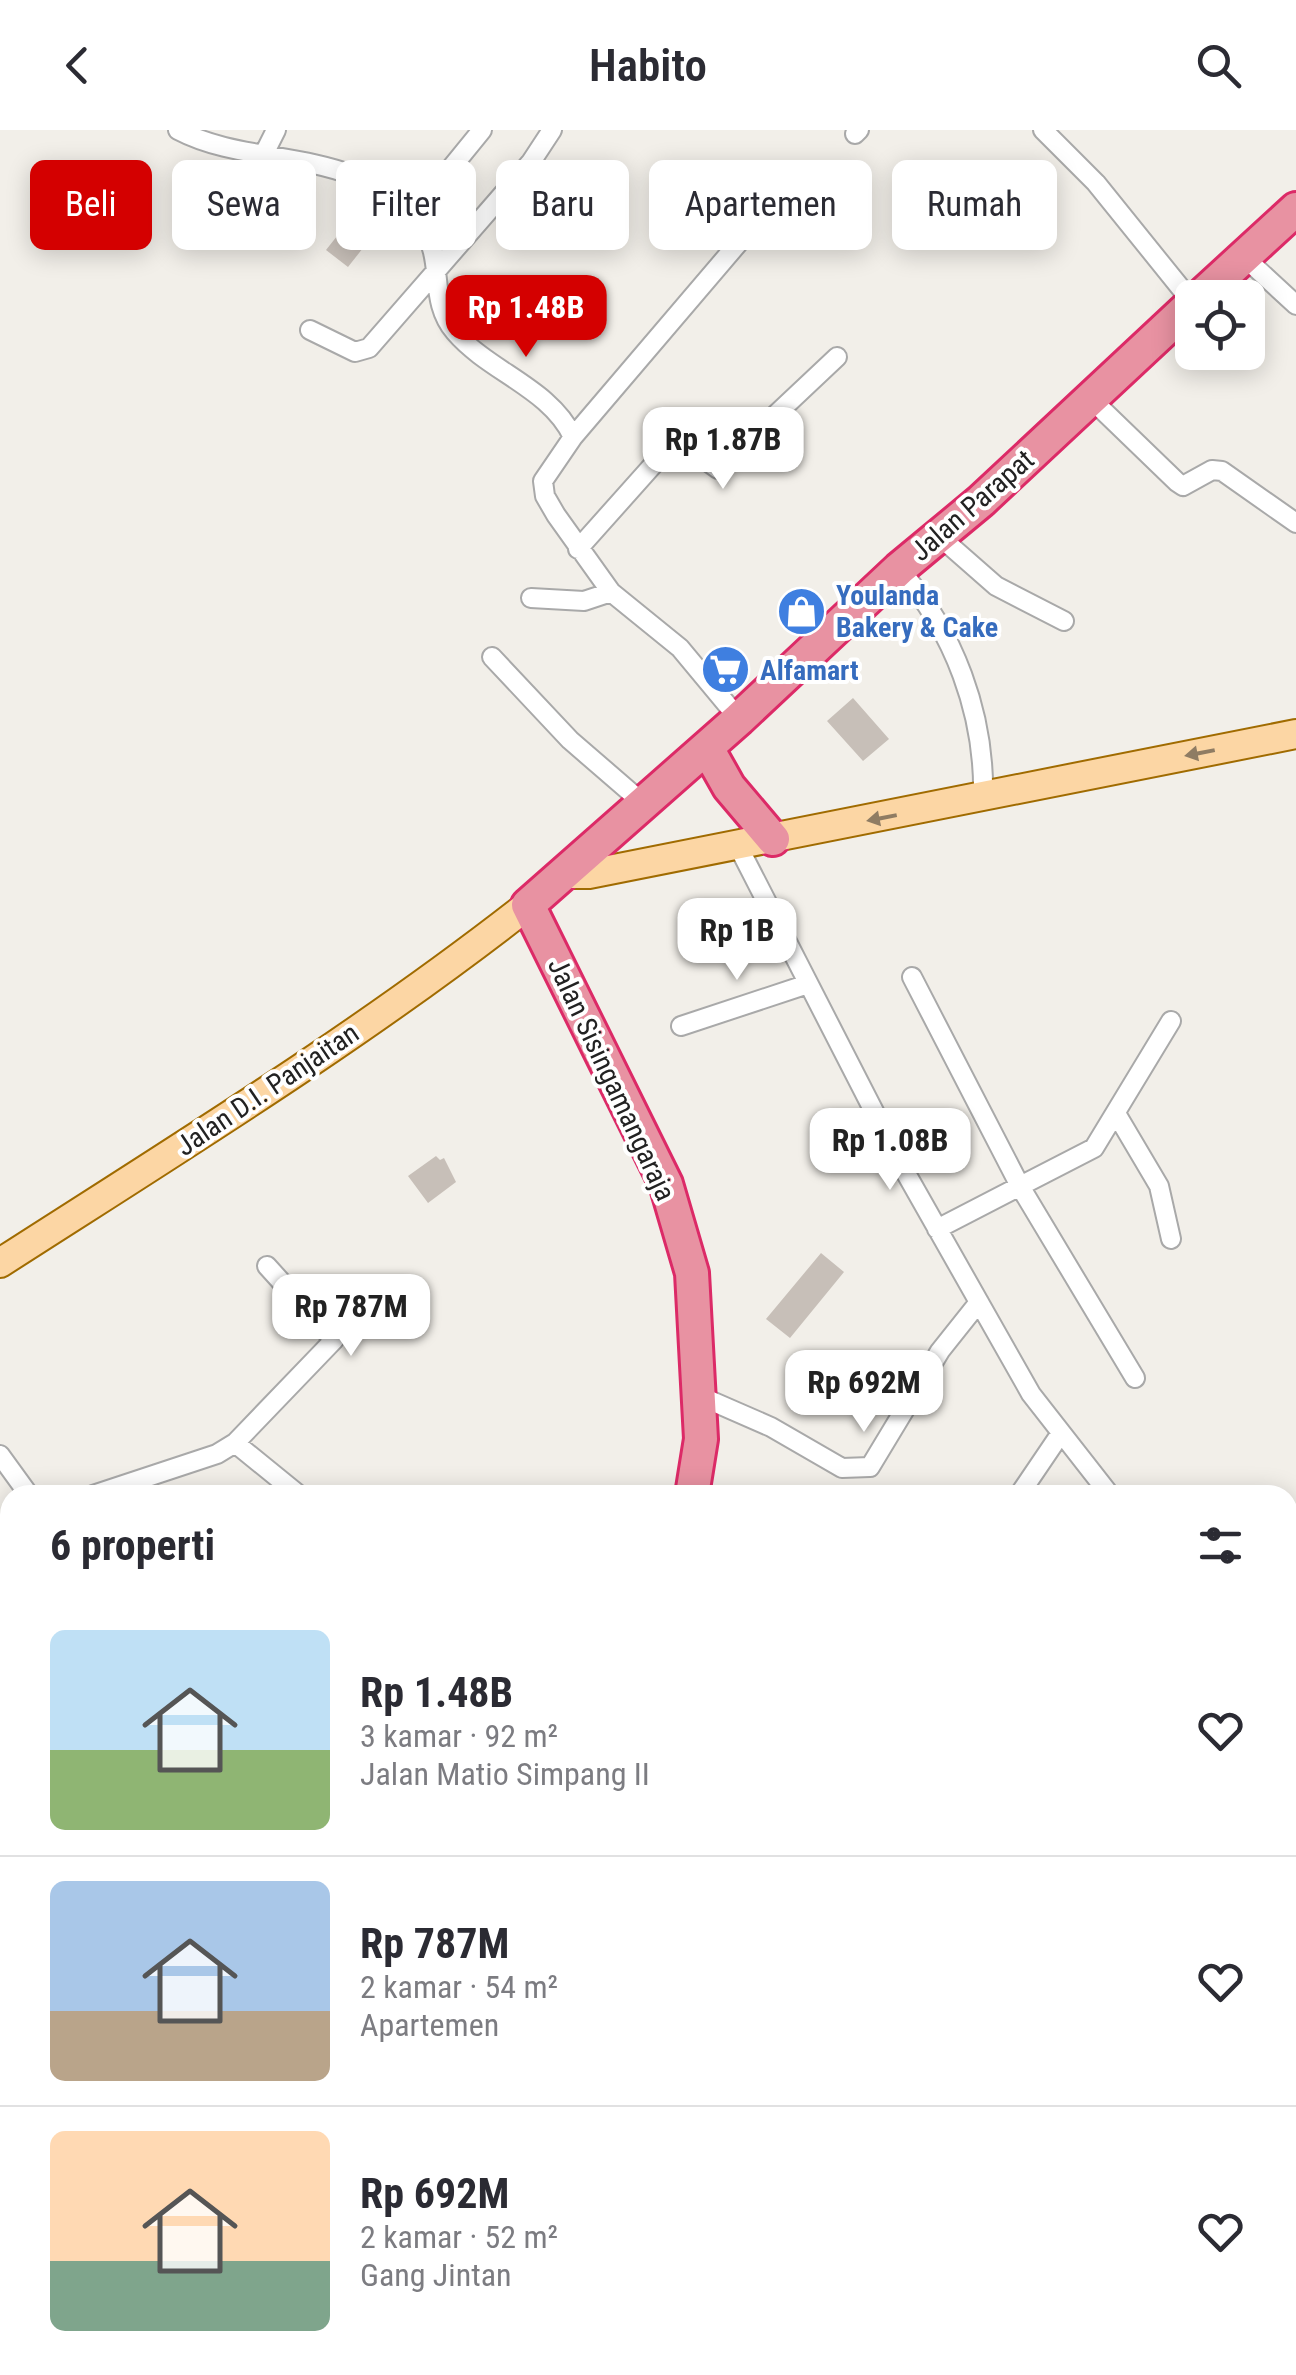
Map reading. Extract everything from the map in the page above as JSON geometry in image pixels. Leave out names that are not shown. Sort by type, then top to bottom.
[{"type":"highway","points":[[1219,280],[1296,209]]},
{"type":"highway","name":"Jalan Parapat","points":[[528,905],[740,720],[899,569],[1175,319]]},
{"type":"highway","points":[[707,748],[730,787],[773,840]]},
{"type":"highway","name":"Jalan Sisingamangaraja","points":[[528,905],[666,1184],[692,1273],[701,1439],[694,1485]]},
{"type":"main road","points":[[565,874],[589,874],[773,840],[1296,734]]},
{"type":"main road","name":"Jalan D.I. Panjaitan","points":[[0,1263],[275,1086],[463,956],[528,905]]},
{"type":"street","points":[[178,130],[210,142],[336,171]]},
{"type":"street","points":[[265,152],[276,130]]},
{"type":"street","points":[[458,160],[482,130]]},
{"type":"street","points":[[310,330],[360,352],[378,340],[531,162],[552,130]]},
{"type":"street","points":[[1045,130],[1096,183],[1175,282]]},
{"type":"street","points":[[433,250],[440,311],[454,332],[514,382],[543,398],[574,437]]},
{"type":"street","points":[[732,250],[574,437],[543,482],[545,496],[611,592],[680,648],[740,720]]},
{"type":"street","points":[[1244,257],[1296,305]]},
{"type":"street","points":[[578,548],[669,448],[685,446],[718,469],[837,357]]},
{"type":"street","points":[[1090,398],[1183,486],[1212,470],[1222,471],[1296,523]]},
{"type":"street","points":[[939,536],[996,586],[1064,622]]},
{"type":"street","points":[[899,569],[938,621],[973,702],[982,746],[983,797]]},
{"type":"street","points":[[531,598],[584,601],[611,592]]},
{"type":"street","points":[[492,657],[570,740],[644,804]]},
{"type":"street","points":[[738,846],[937,1229],[1032,1394],[1102,1485]]},
{"type":"street","points":[[912,977],[1021,1188],[1135,1378]]},
{"type":"street","points":[[681,1026],[808,984]]},
{"type":"street","points":[[937,1229],[1094,1148],[1172,1021]]},
{"type":"street","points":[[1117,1115],[1159,1186],[1171,1239]]},
{"type":"street","points":[[123,1485],[217,1454],[235,1442],[334,1340],[267,1266]]},
{"type":"street","points":[[700,1396],[771,1427],[842,1468],[870,1468],[918,1384],[979,1302]]},
{"type":"street","points":[[1025,1485],[1061,1433]]},
{"type":"street","points":[[235,1442],[287,1485]]},
{"type":"street","points":[[0,1455],[22,1485]]},
{"type":"building","points":[[336,237],[336,250],[361,250],[348,267],[326,250]]},
{"type":"building","points":[[853,698],[889,739],[863,761],[827,721]]},
{"type":"building","points":[[436,1156],[444,1158],[456,1182],[428,1203],[408,1176]]},
{"type":"building","points":[[821,1253],[844,1272],[790,1338],[766,1319]]},
{"type":"place","name":"Youlanda Bakery & Cake","points":[[801,611]]},
{"type":"place","name":"Alfamart","points":[[725,670]]}]
